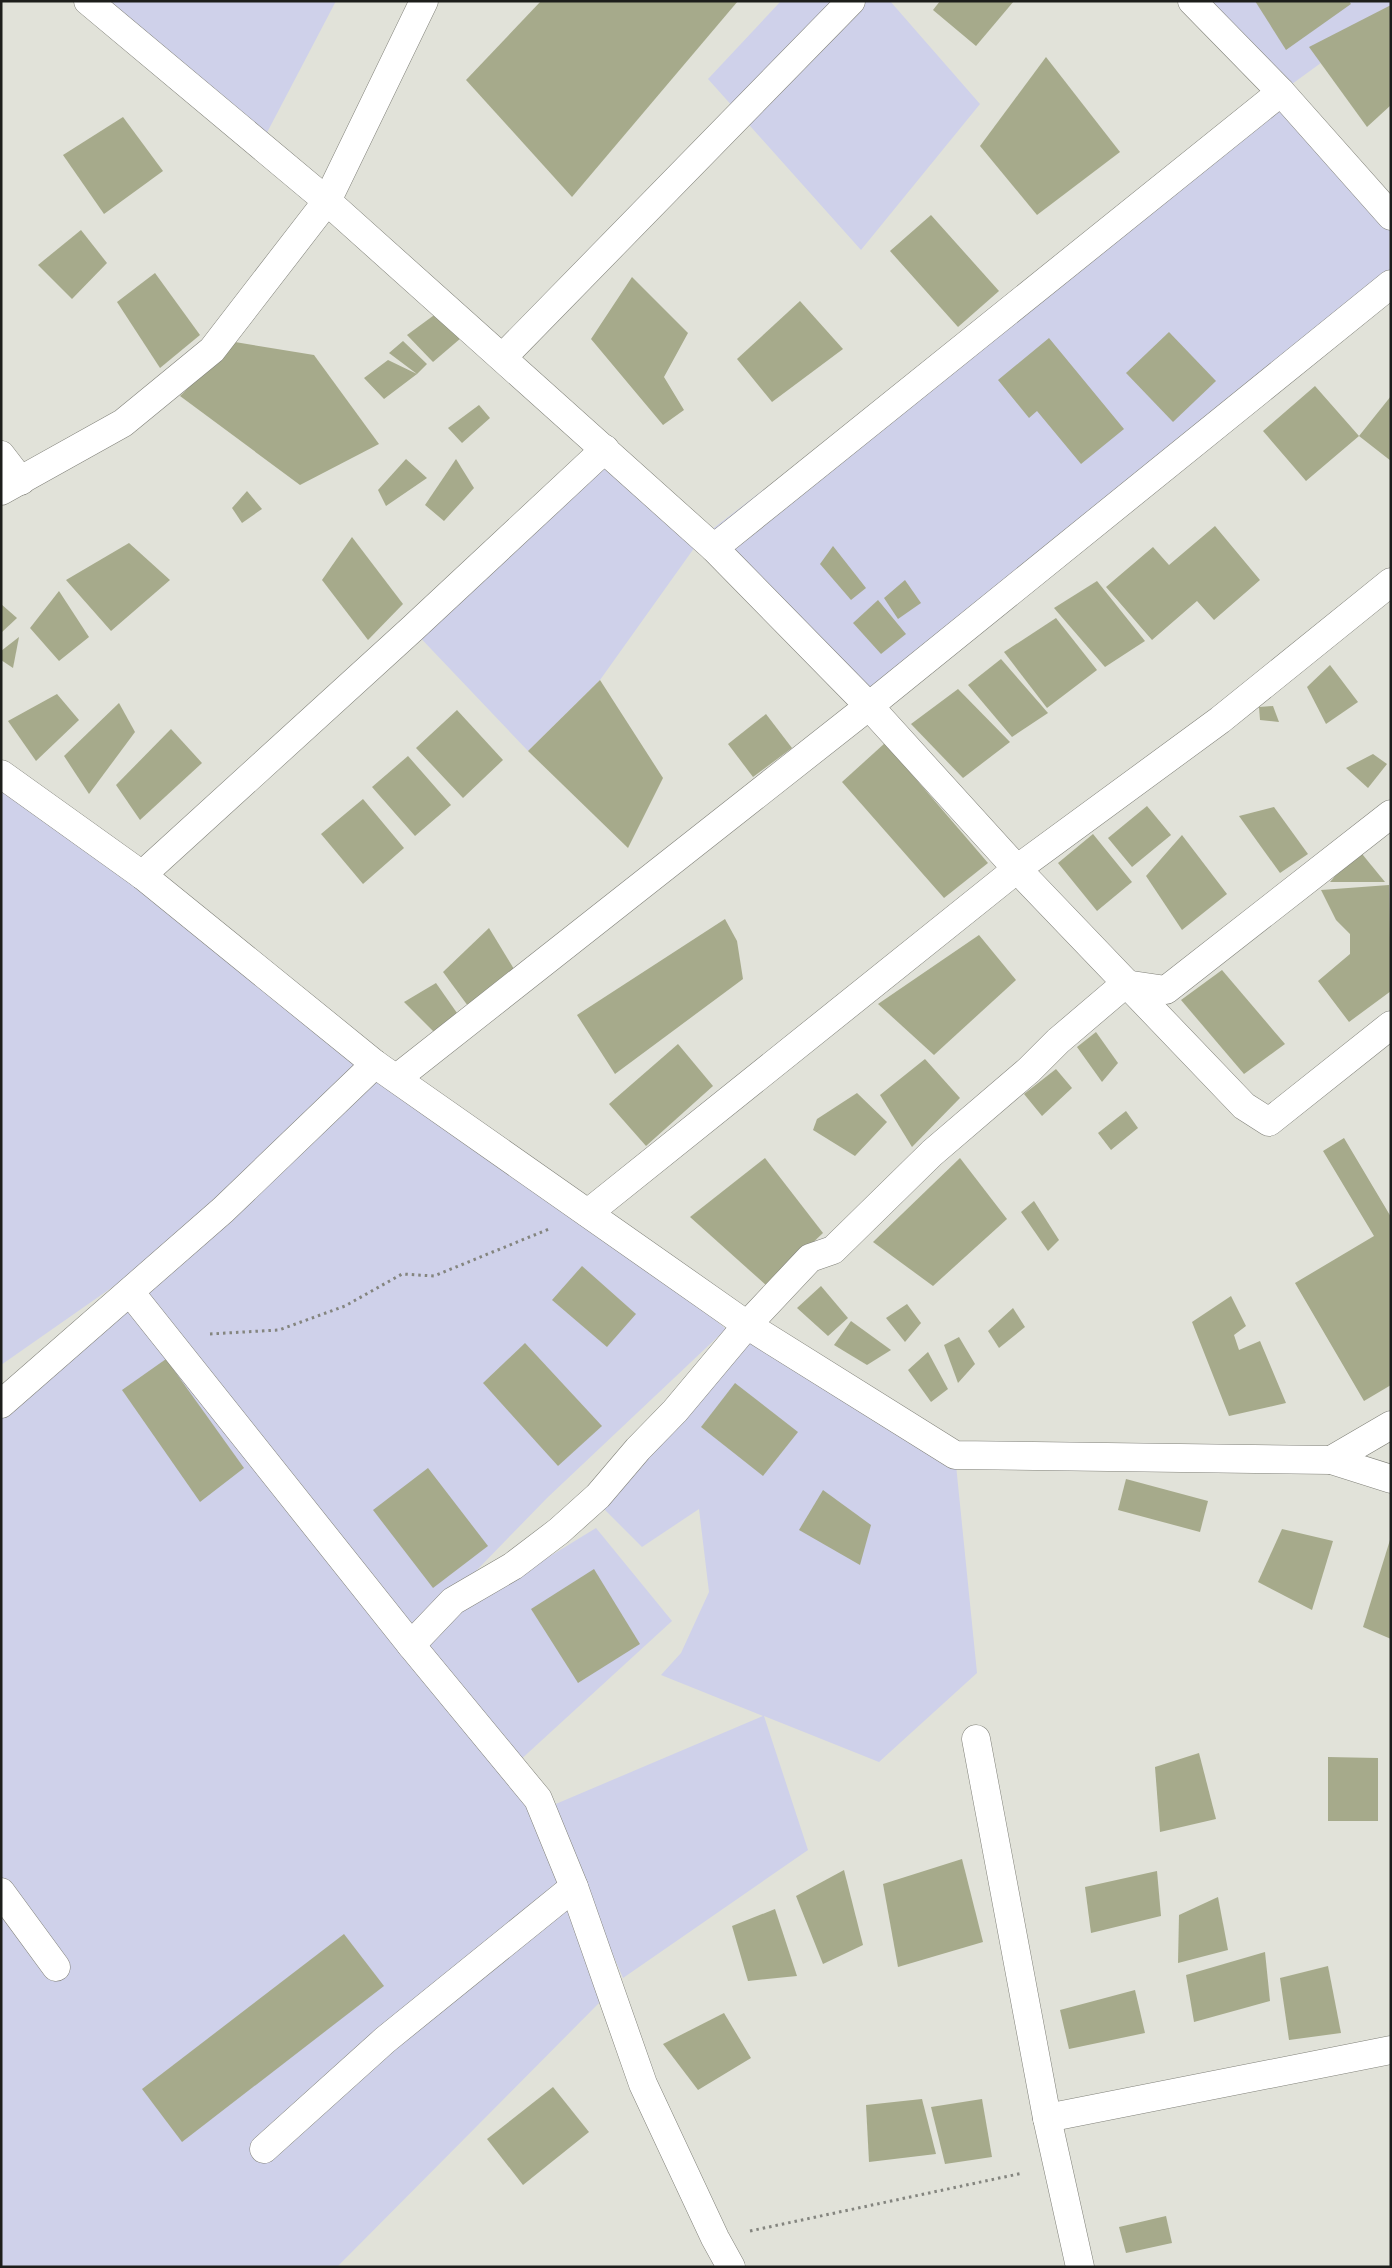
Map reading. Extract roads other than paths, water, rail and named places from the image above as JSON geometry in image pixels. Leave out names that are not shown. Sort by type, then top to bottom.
[{"type":"street","points":[[88,1],[327,201],[714,548],[870,706],[1016,869],[1244,1106],[1269,1122],[1391,1025]]},
{"type":"street","points":[[1,455],[11,486],[123,424],[212,350],[327,201],[424,1]]},
{"type":"street","points":[[503,357],[851,1]]},
{"type":"street","points":[[1192,1],[1281,92],[1391,216]]},
{"type":"street","points":[[714,548],[1281,92]]},
{"type":"street","points":[[1,1404],[223,1210],[386,1071],[870,706],[1391,284]]},
{"type":"street","points":[[142,875],[412,629],[605,449]]},
{"type":"street","points":[[588,1213],[1016,869],[1220,720],[1391,582]]},
{"type":"street","points":[[1,774],[142,875],[386,1071],[747,1325],[955,1455],[1331,1460],[1391,1479]]},
{"type":"street","points":[[411,1645],[453,1601],[512,1566],[559,1531],[598,1496],[638,1449],[676,1411],[747,1325],[810,1258],[833,1250],[932,1153],[1125,984],[1166,990],[1391,814]]},
{"type":"street","points":[[130,1292],[411,1645],[538,1799],[574,1887],[643,2084],[715,2238],[731,2267]]},
{"type":"street","points":[[1331,1460],[1391,1425]]},
{"type":"street","points":[[976,1739],[1056,2166],[1080,2267]]},
{"type":"street","points":[[264,2149],[385,2040],[574,1887]]},
{"type":"street","points":[[1,1892],[56,1967]]},
{"type":"street","points":[[1047,2118],[1391,2050]]}]
